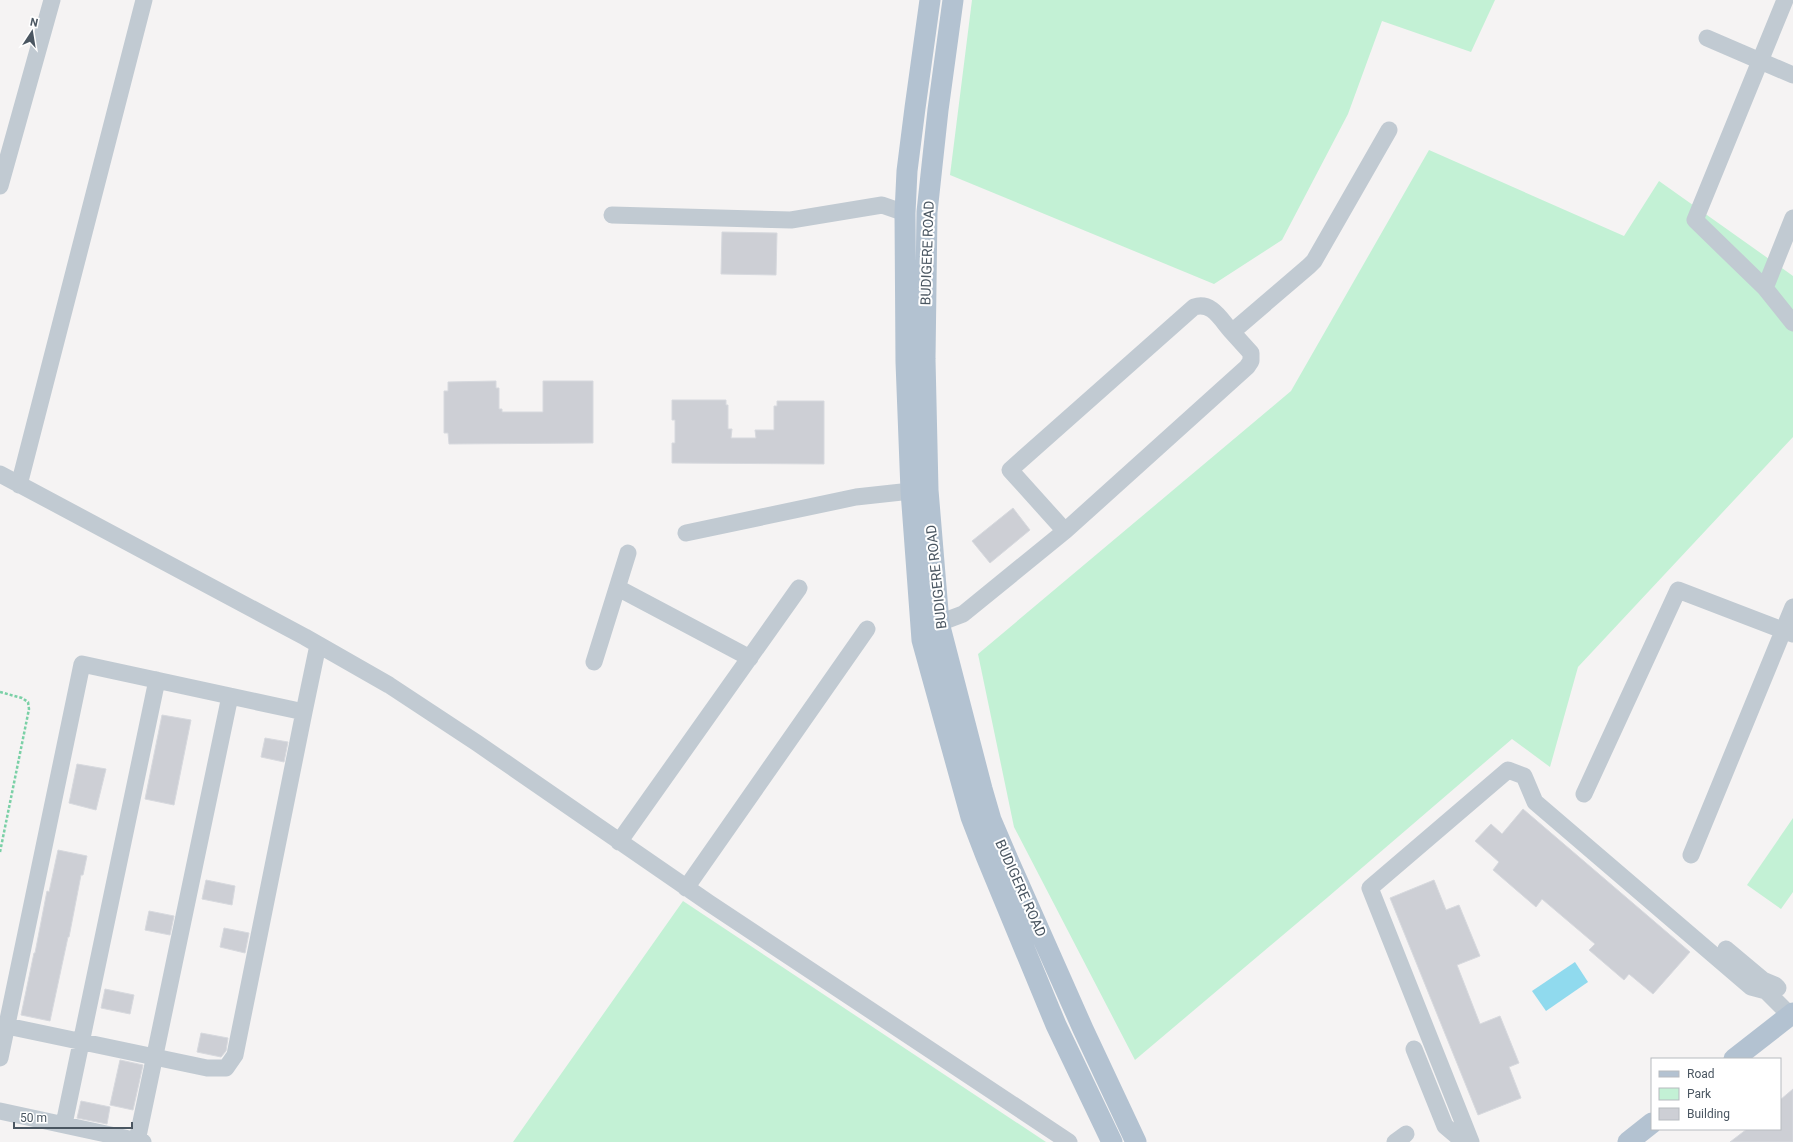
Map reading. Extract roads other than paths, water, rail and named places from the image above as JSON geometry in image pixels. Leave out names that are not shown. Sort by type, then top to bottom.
[{"type":"main road","name":"BUDIGERE ROAD","points":[[930,0],[914,116],[905,212],[906,362],[912,491],[922,640],[971,816],[986,856],[1056,1025],[1112,1142]]},
{"type":"main road","name":"BUDIGERE ROAD","points":[[953,0],[938,110],[927,220],[925,359],[928,490],[939,623],[982,789],[992,820],[1080,1022],[1136,1142]]},
{"type":"main road","points":[[1735,1058],[1792,1010]]},
{"type":"main road","points":[[1628,1142],[1651,1124]]},
{"type":"street","points":[[0,186],[52,0]]},
{"type":"street","points":[[19,485],[144,0]]},
{"type":"street","points":[[1785,0],[1695,220],[1765,288],[1793,323]]},
{"type":"street","points":[[1707,38],[1793,75]]},
{"type":"street","points":[[1232,332],[1314,261],[1389,130]]},
{"type":"street","points":[[612,215],[791,220],[882,205],[905,212]]},
{"type":"street","points":[[1765,288],[1793,218]]},
{"type":"street","points":[[939,623],[962,614],[1065,531],[1247,367],[1251,361],[1251,353],[1210,307],[1202,304],[1194,307],[1010,470],[1065,531]]},
{"type":"street","points":[[0,474],[318,645],[388,686],[477,743],[686,888],[1069,1142]]},
{"type":"street","points":[[686,533],[856,496],[912,491]]},
{"type":"street","points":[[594,662],[628,553]]},
{"type":"street","points":[[618,588],[750,658]]},
{"type":"street","points":[[619,842],[799,588]]},
{"type":"street","points":[[1584,794],[1678,590],[1788,632]]},
{"type":"street","points":[[1691,855],[1788,632],[1793,607]]},
{"type":"street","points":[[686,888],[867,629]]},
{"type":"street","points":[[7,1026],[207,1068],[226,1068],[235,1054],[318,645]]},
{"type":"street","points":[[0,1058],[82,664],[304,712]]},
{"type":"street","points":[[64,1124],[157,680]]},
{"type":"street","points":[[0,1111],[140,1141],[155,1057],[230,696]]},
{"type":"street","points":[[1471,1142],[1370,888],[1508,770],[1524,776],[1535,802],[1752,988],[1766,991],[1792,1010]]},
{"type":"street","points":[[1726,949],[1763,980],[1775,985],[1792,1010]]},
{"type":"street","points":[[1414,1049],[1444,1126],[1464,1142]]},
{"type":"water","points":[[1575,962],[1588,982],[1546,1011],[1532,991]]}]
